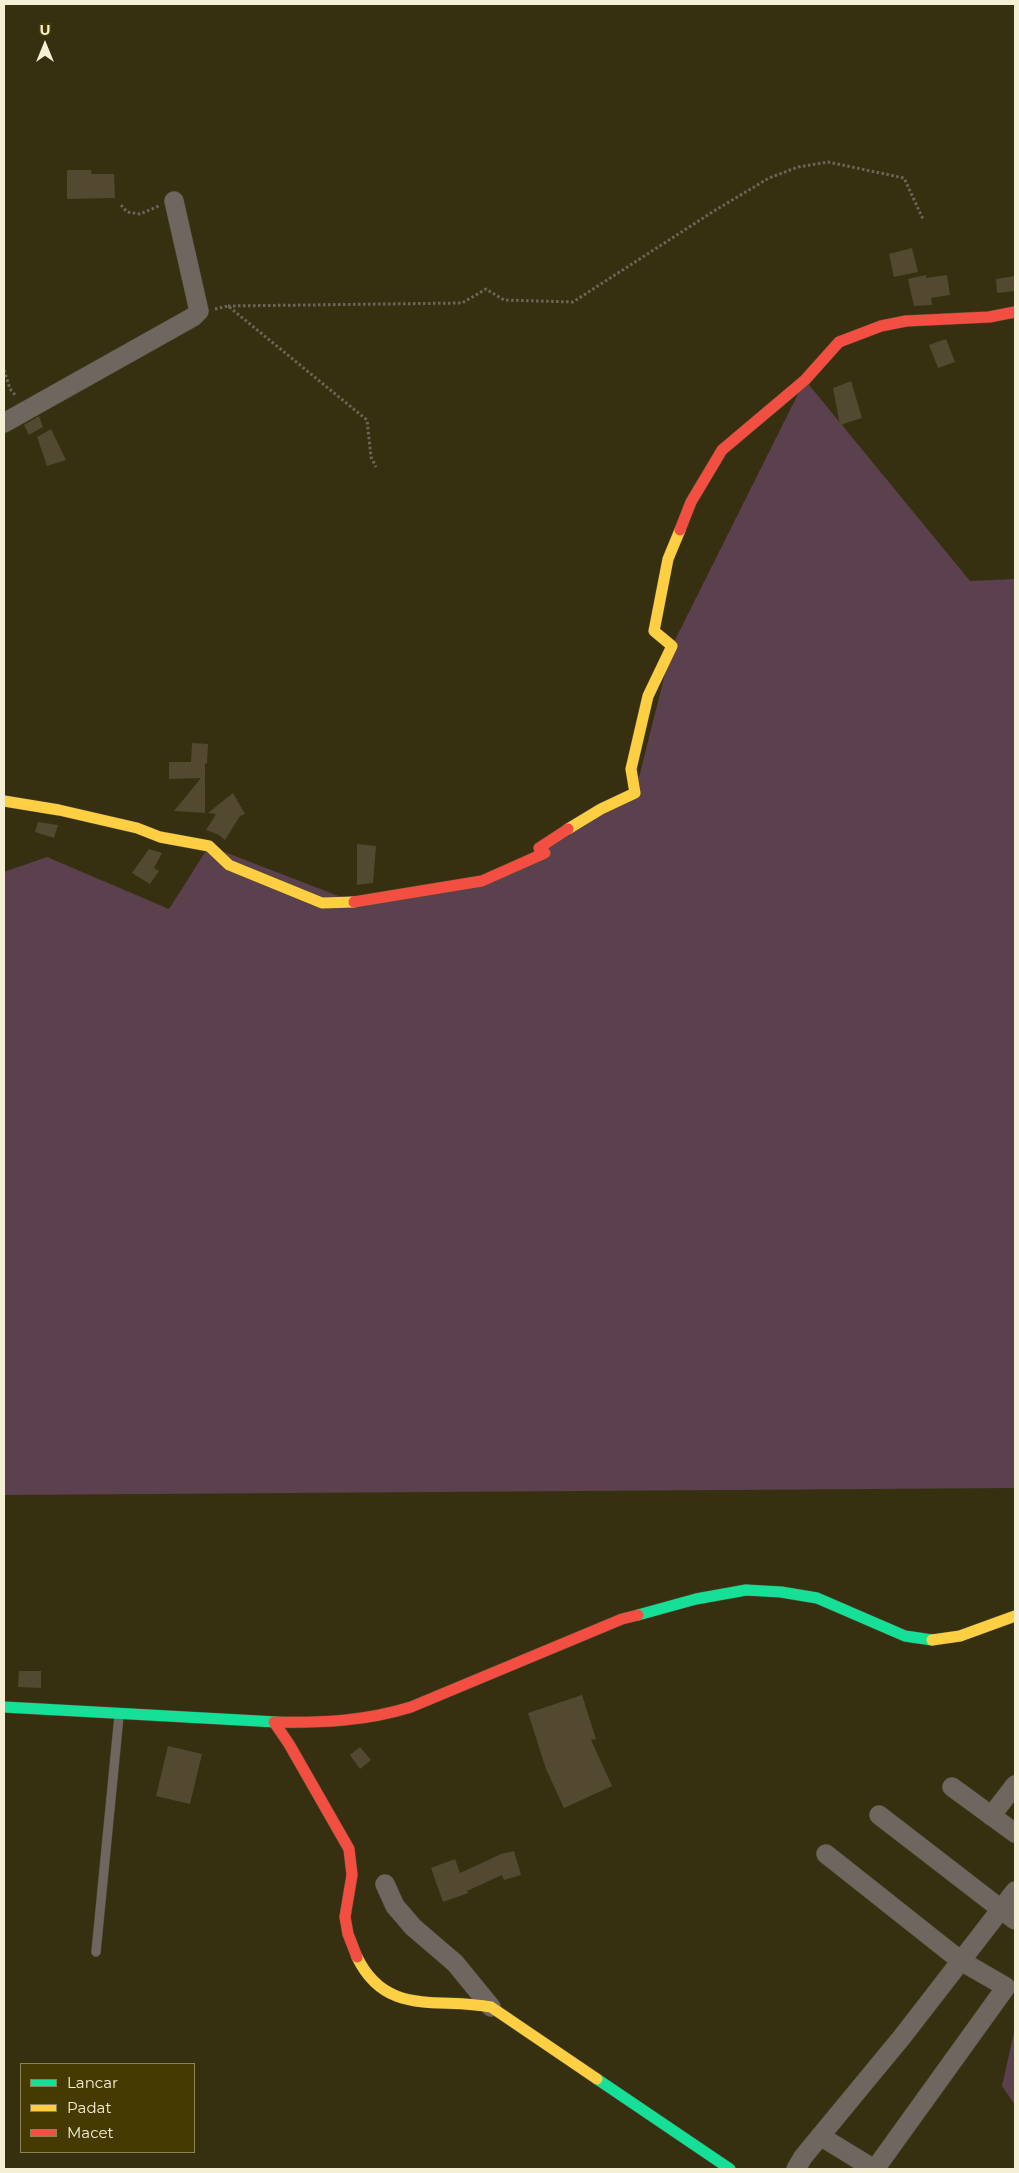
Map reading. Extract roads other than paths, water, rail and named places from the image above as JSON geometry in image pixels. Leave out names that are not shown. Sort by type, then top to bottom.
[{"type":"street","points":[[4,423],[193,317],[199,311],[174,201]]},
{"type":"street","points":[[4,801],[77,814],[137,828],[160,837],[209,846],[229,865],[322,904],[354,902],[482,881],[545,853],[539,848],[602,809],[635,793],[631,769],[648,696],[672,646],[654,631],[668,559],[691,502],[722,450],[805,380],[840,342],[881,326],[898,323],[980,318],[1015,312]]},
{"type":"street","points":[[4,1707],[274,1722],[364,1720],[387,1716],[463,1687],[622,1619],[696,1599],[746,1590],[780,1592],[816,1598],[905,1636],[932,1640],[960,1636],[1015,1616]]},
{"type":"street","points":[[274,1722],[289,1744],[349,1849],[352,1868],[346,1926],[355,1955],[366,1976],[386,1994],[408,2002],[460,2002],[491,2007]]},
{"type":"street","points":[[991,1816],[1015,1785]]},
{"type":"street","points":[[952,1787],[1015,1833]]},
{"type":"street","points":[[879,1814],[1008,1915]]},
{"type":"street","points":[[820,2136],[875,2169],[1006,1987],[961,1961],[826,1854]]},
{"type":"street","points":[[385,1884],[395,1906],[413,1927],[455,1963],[491,2007],[730,2169]]},
{"type":"street","points":[[796,2169],[820,2136],[961,1961],[1008,1915],[1015,1891]]},
{"type":"lane","points":[[96,1952],[119,1714]]}]
